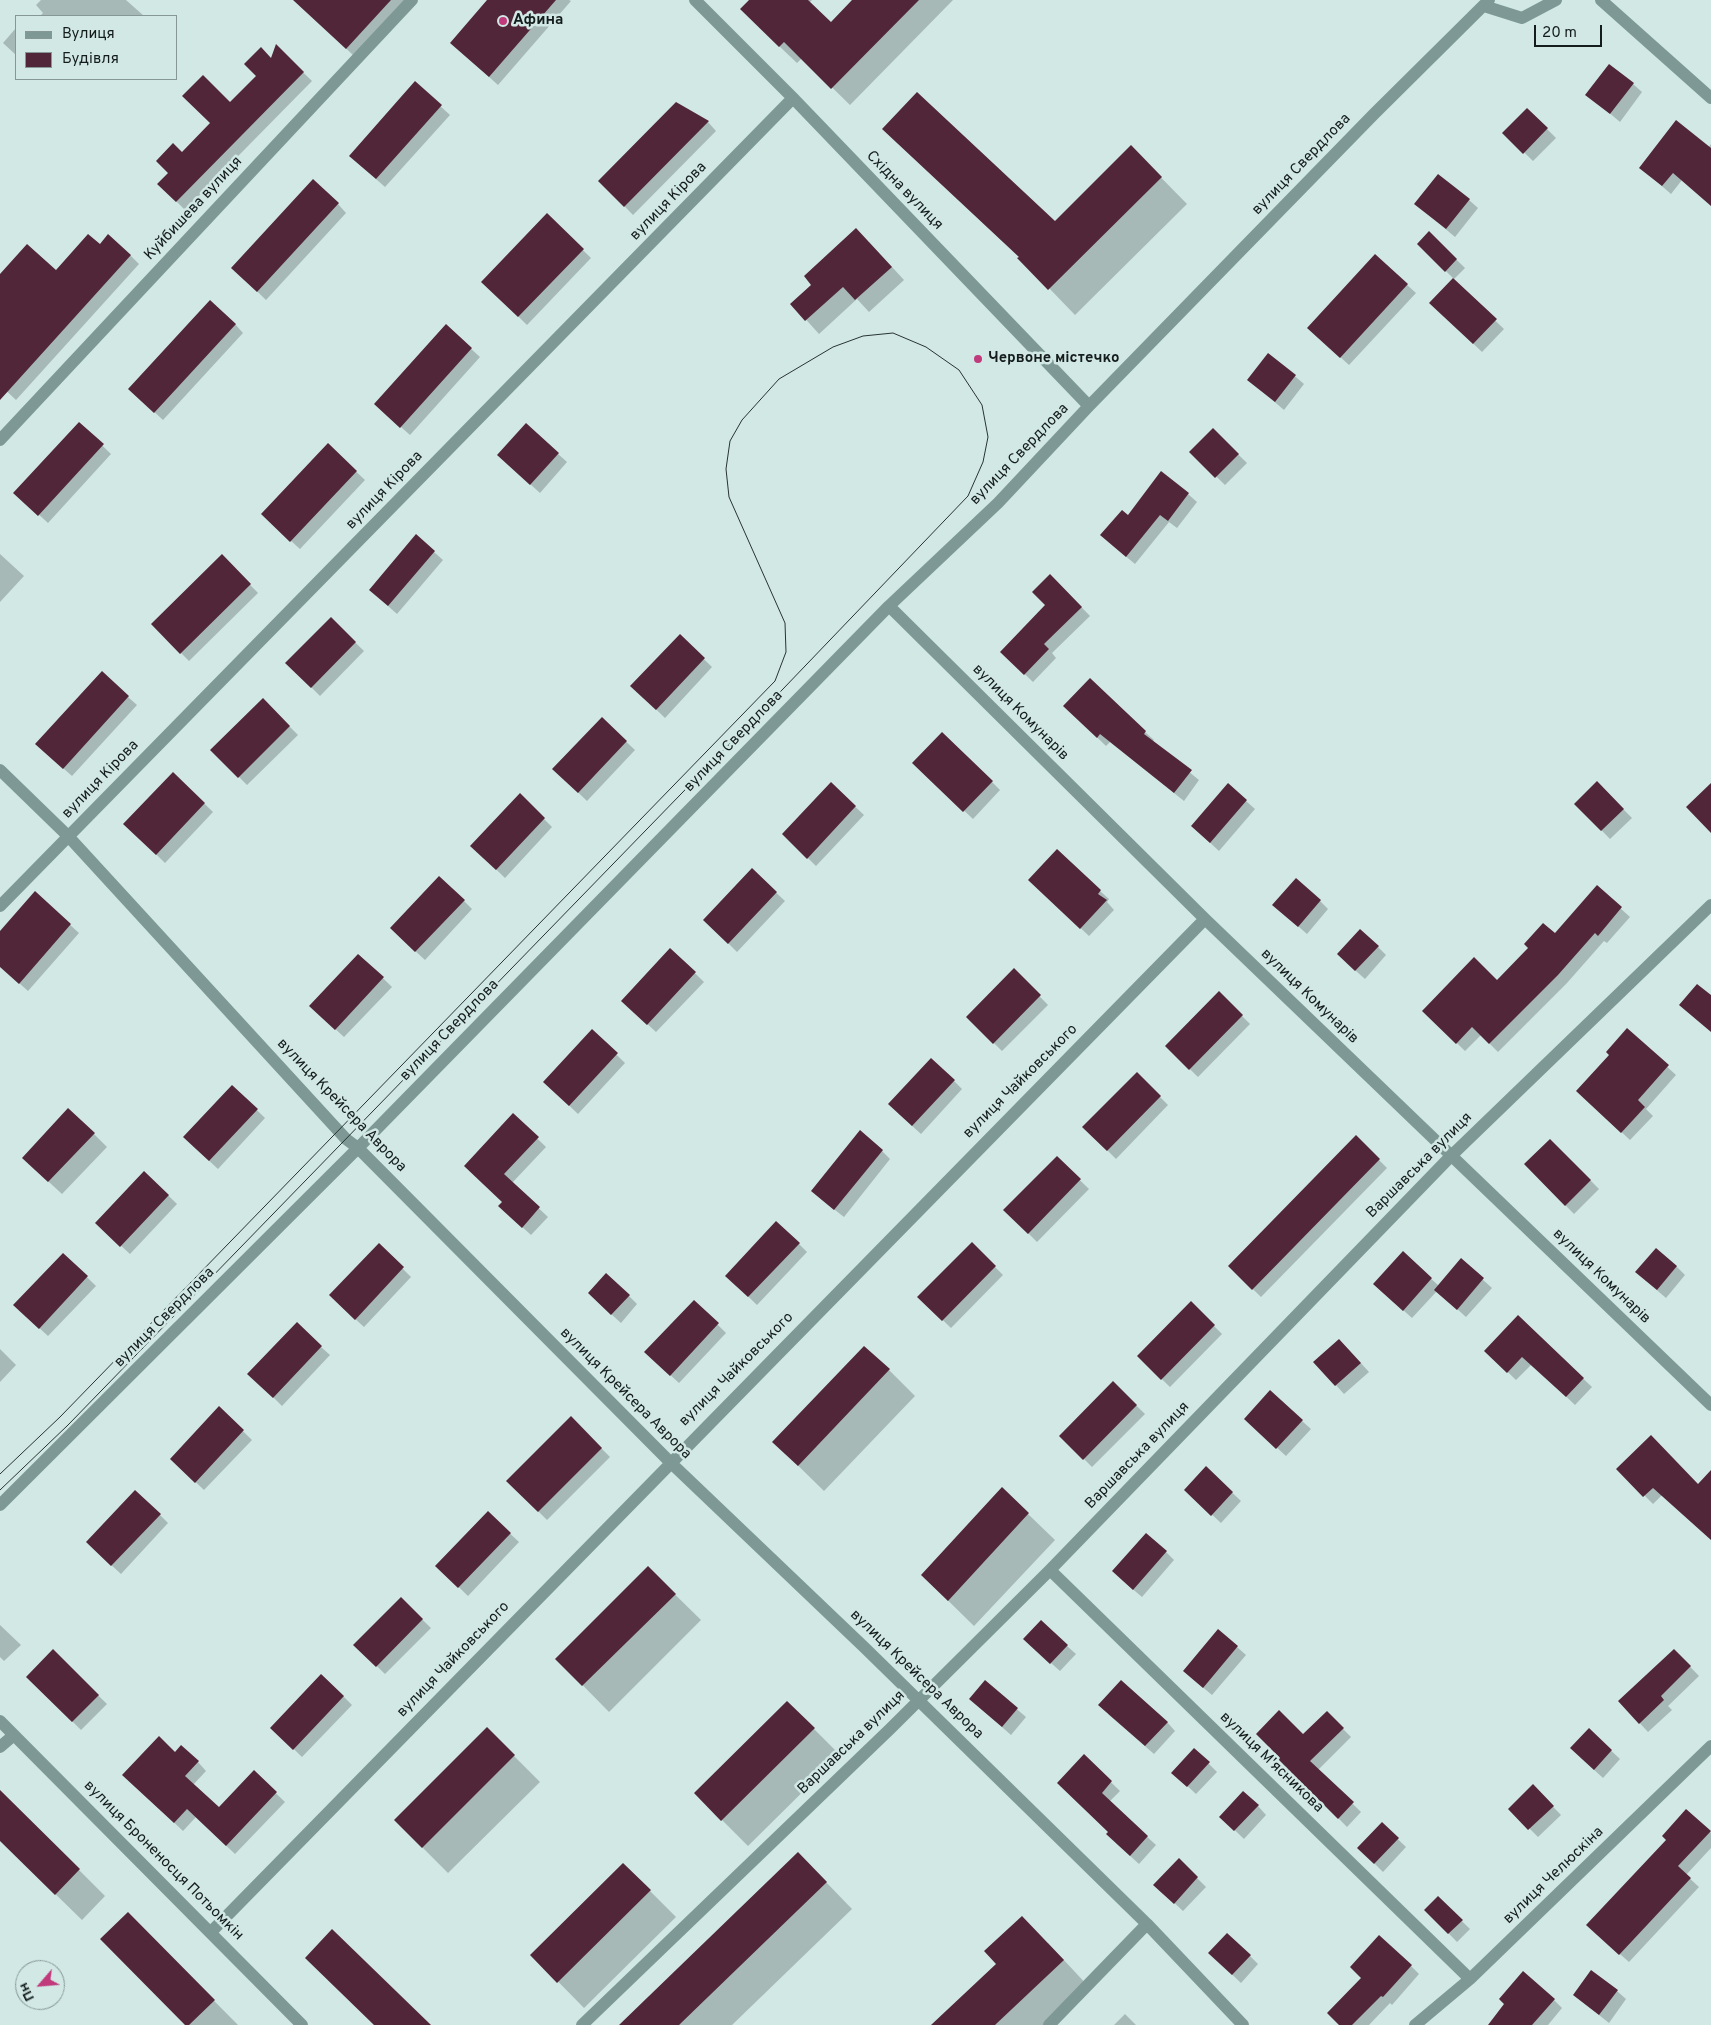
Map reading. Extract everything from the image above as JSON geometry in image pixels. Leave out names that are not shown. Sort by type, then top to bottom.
[{"type":"street","name":"Куйбишева вулиця","points":[[0,440],[412,0]]},
{"type":"street","name":"Східна вулиця","points":[[695,0],[793,98],[1089,406]]},
{"type":"street","points":[[1487,3],[1522,18],[1556,0]]},
{"type":"street","points":[[1600,0],[1711,98]]},
{"type":"street","name":"вулиця Свердлова","points":[[0,1505],[358,1148],[889,606],[998,503],[1089,406],[1374,114],[1487,3]]},
{"type":"street","name":"вулиця Кірова","points":[[0,906],[793,98]]},
{"type":"street","name":"вулиця Комунарів","points":[[889,606],[1205,919],[1711,1405]]},
{"type":"street","name":"вулиця Крейсера Аврора","points":[[0,770],[68,836],[342,1134],[670,1462],[919,1701],[1147,1924],[1243,2025]]},
{"type":"street","name":"Варшавська вулиця","points":[[582,2025],[919,1701],[1050,1570],[1451,1156],[1711,905]]},
{"type":"street","name":"вулиця Чайковського","points":[[211,1932],[670,1462],[1205,919]]},
{"type":"street","name":"вулиця М'ясникова","points":[[1050,1570],[1470,1979]]},
{"type":"street","name":"вулиця Броненосця Потьомкін","points":[[0,1721],[302,2025]]},
{"type":"street","points":[[0,1747],[14,1735]]},
{"type":"street","name":"вулиця Челюскіна","points":[[1415,2025],[1470,1979],[1711,1746]]},
{"type":"street","points":[[1049,2025],[1147,1924]]},
{"type":"building","points":[[293,0],[391,0],[346,49]]},
{"type":"building","name":"Афина","points":[[487,0],[556,0],[489,77],[450,43]]},
{"type":"building","points":[[749,0],[808,0],[831,22],[852,0],[919,0],[831,89],[784,42],[779,47],[740,9]]},
{"type":"building","points":[[276,44],[304,72],[176,202],[157,184],[168,173],[156,161],[173,143],[182,152],[210,123],[182,96],[203,75],[230,102],[256,76],[244,64],[261,47],[271,58]]},
{"type":"building","points":[[1609,64],[1634,83],[1610,114],[1585,95]]},
{"type":"building","points":[[415,81],[442,105],[376,179],[349,156]]},
{"type":"building","points":[[917,92],[1055,221],[1131,145],[1162,177],[1048,290],[1017,258],[1019,257],[882,129]]},
{"type":"building","points":[[676,102],[709,121],[624,207],[598,181]]},
{"type":"building","points":[[1527,108],[1548,128],[1523,154],[1502,133]]},
{"type":"building","points":[[1676,120],[1711,148],[1711,206],[1673,173],[1662,186],[1639,168]]},
{"type":"building","points":[[1438,174],[1470,199],[1446,229],[1414,204]]},
{"type":"building","points":[[313,179],[339,203],[257,292],[231,268]]},
{"type":"building","points":[[547,213],[584,249],[518,317],[481,282]]},
{"type":"building","points":[[856,228],[892,267],[855,300],[843,287],[805,321],[790,304],[811,285],[804,276]]},
{"type":"building","points":[[1429,231],[1457,259],[1445,272],[1417,244]]},
{"type":"building","points":[[88,234],[100,244],[108,234],[131,255],[0,400],[0,274],[27,244],[56,270]]},
{"type":"building","points":[[1375,254],[1408,284],[1340,358],[1307,328]]},
{"type":"building","points":[[1453,278],[1497,319],[1473,344],[1429,303]]},
{"type":"building","points":[[210,300],[236,324],[154,413],[128,389]]},
{"type":"building","points":[[446,324],[472,348],[400,428],[374,404]]},
{"type":"building","points":[[1268,353],[1296,375],[1275,402],[1247,380]]},
{"type":"building","points":[[79,422],[104,444],[38,516],[13,493]]},
{"type":"building","points":[[526,423],[559,453],[530,485],[497,455]]},
{"type":"building","points":[[1213,428],[1239,454],[1215,478],[1189,452]]},
{"type":"building","points":[[328,443],[357,471],[290,542],[261,514]]},
{"type":"building","points":[[1161,471],[1189,493],[1168,521],[1160,515],[1126,557],[1100,535],[1122,510],[1128,515]]},
{"type":"building","points":[[416,534],[435,551],[388,606],[369,590]]},
{"type":"building","points":[[222,554],[251,584],[180,654],[151,624]]},
{"type":"building","points":[[1050,574],[1082,607],[1044,644],[1049,649],[1024,675],[1000,652],[1045,605],[1032,592]]},
{"type":"building","points":[[331,617],[356,642],[311,688],[285,663]]},
{"type":"building","points":[[680,634],[705,658],[656,710],[630,686]]},
{"type":"building","points":[[102,671],[129,696],[63,769],[35,744]]},
{"type":"building","points":[[1090,678],[1146,731],[1144,734],[1192,770],[1174,793],[1100,734],[1097,738],[1063,706]]},
{"type":"building","points":[[263,698],[290,726],[238,778],[210,750]]},
{"type":"building","points":[[602,717],[627,741],[578,793],[552,769]]},
{"type":"building","points":[[942,732],[993,781],[963,812],[912,763]]},
{"type":"building","points":[[173,772],[205,803],[156,855],[123,824]]},
{"type":"building","points":[[1597,781],[1624,809],[1601,831],[1574,804]]},
{"type":"building","points":[[831,782],[856,806],[807,859],[782,834]]},
{"type":"building","points":[[1228,783],[1247,800],[1210,843],[1191,826]]},
{"type":"building","points":[[1711,783],[1711,833],[1686,807]]},
{"type":"building","points":[[520,793],[545,818],[496,870],[470,846]]},
{"type":"building","points":[[1057,849],[1101,890],[1098,894],[1107,900],[1080,929],[1028,880]]},
{"type":"building","points":[[752,868],[777,892],[728,944],[703,920]]},
{"type":"building","points":[[439,876],[465,900],[415,952],[390,928]]},
{"type":"building","points":[[1296,878],[1321,900],[1298,927],[1272,905]]},
{"type":"building","points":[[1597,885],[1622,907],[1598,936],[1595,933],[1558,975],[1489,1044],[1472,1027],[1456,1044],[1422,1011],[1474,957],[1497,980],[1528,948],[1524,944],[1543,923],[1555,933]]},
{"type":"building","points":[[35,891],[71,924],[19,984],[0,967],[0,931]]},
{"type":"building","points":[[1360,929],[1379,946],[1355,971],[1337,954]]},
{"type":"building","points":[[670,948],[696,972],[647,1025],[621,1001]]},
{"type":"building","points":[[358,954],[384,977],[335,1030],[309,1006]]},
{"type":"building","points":[[1014,968],[1041,995],[993,1044],[966,1017]]},
{"type":"building","points":[[1697,984],[1711,995],[1711,1032],[1679,1005]]},
{"type":"building","points":[[1219,991],[1243,1015],[1189,1070],[1165,1046]]},
{"type":"building","points":[[1627,1028],[1669,1065],[1638,1100],[1645,1107],[1621,1133],[1576,1091],[1609,1055],[1606,1052]]},
{"type":"building","points":[[592,1029],[618,1053],[569,1106],[543,1082]]},
{"type":"building","points":[[931,1058],[955,1080],[912,1126],[888,1104]]},
{"type":"building","points":[[1137,1072],[1161,1096],[1107,1151],[1082,1127]]},
{"type":"building","points":[[232,1085],[258,1109],[209,1161],[183,1137]]},
{"type":"building","points":[[68,1108],[95,1133],[48,1182],[22,1158]]},
{"type":"building","points":[[513,1113],[539,1137],[504,1174],[540,1207],[522,1228],[498,1206],[502,1202],[464,1166]]},
{"type":"building","points":[[860,1130],[883,1150],[834,1210],[811,1191]]},
{"type":"building","points":[[1356,1135],[1380,1159],[1252,1290],[1228,1266]]},
{"type":"building","points":[[1550,1139],[1591,1180],[1565,1206],[1524,1164]]},
{"type":"building","points":[[1057,1156],[1081,1179],[1028,1234],[1003,1210]]},
{"type":"building","points":[[144,1171],[169,1195],[120,1247],[95,1223]]},
{"type":"building","points":[[776,1221],[800,1243],[748,1297],[725,1276]]},
{"type":"building","points":[[972,1242],[996,1266],[942,1321],[917,1297]]},
{"type":"building","points":[[379,1243],[404,1267],[355,1320],[329,1295]]},
{"type":"building","points":[[1656,1248],[1677,1266],[1657,1290],[1635,1272]]},
{"type":"building","points":[[1403,1251],[1432,1278],[1403,1311],[1373,1284]]},
{"type":"building","points":[[63,1253],[88,1276],[39,1329],[13,1305]]},
{"type":"building","points":[[1461,1258],[1484,1278],[1457,1310],[1434,1290]]},
{"type":"building","points":[[606,1273],[630,1295],[611,1315],[588,1293]]},
{"type":"building","points":[[694,1300],[719,1323],[670,1376],[644,1352]]},
{"type":"building","points":[[1191,1301],[1215,1325],[1161,1380],[1137,1356]]},
{"type":"building","points":[[1518,1315],[1584,1378],[1566,1397],[1522,1357],[1507,1373],[1484,1351]]},
{"type":"building","points":[[297,1322],[322,1346],[273,1398],[247,1374]]},
{"type":"building","points":[[1339,1339],[1361,1363],[1335,1386],[1313,1362]]},
{"type":"building","points":[[864,1346],[890,1369],[798,1466],[772,1442]]},
{"type":"building","points":[[1113,1381],[1137,1405],[1083,1460],[1059,1436]]},
{"type":"building","points":[[1270,1390],[1303,1420],[1276,1449],[1244,1419]]},
{"type":"building","points":[[219,1406],[244,1430],[195,1483],[170,1459]]},
{"type":"building","points":[[571,1416],[602,1448],[538,1512],[506,1481]]},
{"type":"building","points":[[1651,1435],[1698,1484],[1711,1470],[1711,1540],[1653,1488],[1643,1497],[1616,1469]]},
{"type":"building","points":[[1206,1466],[1233,1492],[1211,1516],[1184,1490]]},
{"type":"building","points":[[1002,1487],[1029,1513],[948,1601],[921,1575]]},
{"type":"building","points":[[135,1490],[161,1514],[111,1566],[86,1542]]},
{"type":"building","points":[[488,1511],[511,1533],[458,1588],[435,1566]]},
{"type":"building","points":[[1146,1533],[1167,1551],[1133,1590],[1112,1571]]},
{"type":"building","points":[[648,1566],[676,1594],[582,1686],[555,1659]]},
{"type":"building","points":[[401,1597],[423,1619],[376,1667],[353,1645]]},
{"type":"building","points":[[1041,1620],[1068,1645],[1050,1664],[1023,1639]]},
{"type":"building","points":[[1218,1629],[1238,1646],[1203,1688],[1183,1671]]},
{"type":"building","points":[[53,1649],[99,1695],[72,1722],[26,1677]]},
{"type":"building","points":[[1674,1649],[1691,1666],[1661,1696],[1664,1700],[1639,1724],[1618,1701]]},
{"type":"building","points":[[321,1674],[344,1696],[293,1750],[270,1728]]},
{"type":"building","points":[[985,1680],[1018,1708],[1002,1727],[969,1699]]},
{"type":"building","points":[[1121,1680],[1168,1722],[1145,1746],[1098,1705]]},
{"type":"building","points":[[787,1701],[815,1728],[721,1821],[694,1793]]},
{"type":"building","points":[[1279,1710],[1303,1734],[1327,1711],[1344,1728],[1310,1761],[1354,1802],[1338,1819],[1278,1759],[1280,1758],[1256,1734]]},
{"type":"building","points":[[487,1727],[515,1755],[422,1848],[394,1820]]},
{"type":"building","points":[[1589,1728],[1612,1750],[1594,1770],[1570,1748]]},
{"type":"building","points":[[159,1736],[175,1752],[181,1745],[199,1761],[185,1776],[219,1807],[254,1770],[277,1792],[226,1846],[187,1809],[174,1823],[122,1775]]},
{"type":"building","points":[[1194,1748],[1210,1762],[1187,1787],[1171,1773]]},
{"type":"building","points":[[1084,1754],[1112,1781],[1102,1793],[1148,1836],[1130,1856],[1057,1783]]},
{"type":"building","points":[[1533,1784],[1554,1806],[1528,1830],[1508,1809]]},
{"type":"building","points":[[0,1790],[80,1869],[55,1895],[0,1841]]},
{"type":"building","points":[[1243,1791],[1259,1805],[1234,1831],[1219,1817]]},
{"type":"building","points":[[1686,1809],[1711,1831],[1678,1866],[1691,1878],[1619,1955],[1586,1925],[1666,1840],[1662,1836]]},
{"type":"building","points":[[1382,1822],[1399,1838],[1374,1864],[1357,1848]]},
{"type":"building","points":[[798,1852],[827,1882],[679,2025],[619,2025]]},
{"type":"building","points":[[1179,1858],[1198,1877],[1174,1904],[1153,1885]]},
{"type":"building","points":[[623,1863],[651,1890],[557,1983],[530,1955]]},
{"type":"building","points":[[1438,1896],[1463,1920],[1448,1934],[1424,1910]]},
{"type":"building","points":[[128,1912],[215,2000],[189,2025],[185,2025],[100,1939]]},
{"type":"building","points":[[1022,1916],[1064,1960],[995,2025],[931,2025],[996,1964],[984,1951]]},
{"type":"building","points":[[332,1929],[431,2025],[374,2025],[305,1958]]},
{"type":"building","points":[[1227,1933],[1251,1955],[1232,1975],[1208,1953]]},
{"type":"building","points":[[1379,1935],[1412,1965],[1383,1997],[1381,1996],[1352,2025],[1339,2025],[1327,2013],[1361,1978],[1350,1967]]},
{"type":"building","points":[[1591,1970],[1618,1990],[1599,2015],[1573,1995]]},
{"type":"building","points":[[1523,1971],[1555,1999],[1532,2025],[1488,2025],[1504,2004],[1499,1999]]},
{"type":"tram line","points":[[0,1474],[60,1417],[775,681],[786,652],[785,623],[729,497],[726,469],[730,441],[742,420],[779,379],[833,347],[863,336],[893,333],[926,347],[959,370],[982,405],[988,437],[983,462],[968,496],[68,1425],[0,1490]]},
{"type":"place","name":"Афина","points":[[503,21]]},
{"type":"place","name":"Червоне містечко","points":[[978,359]]}]
